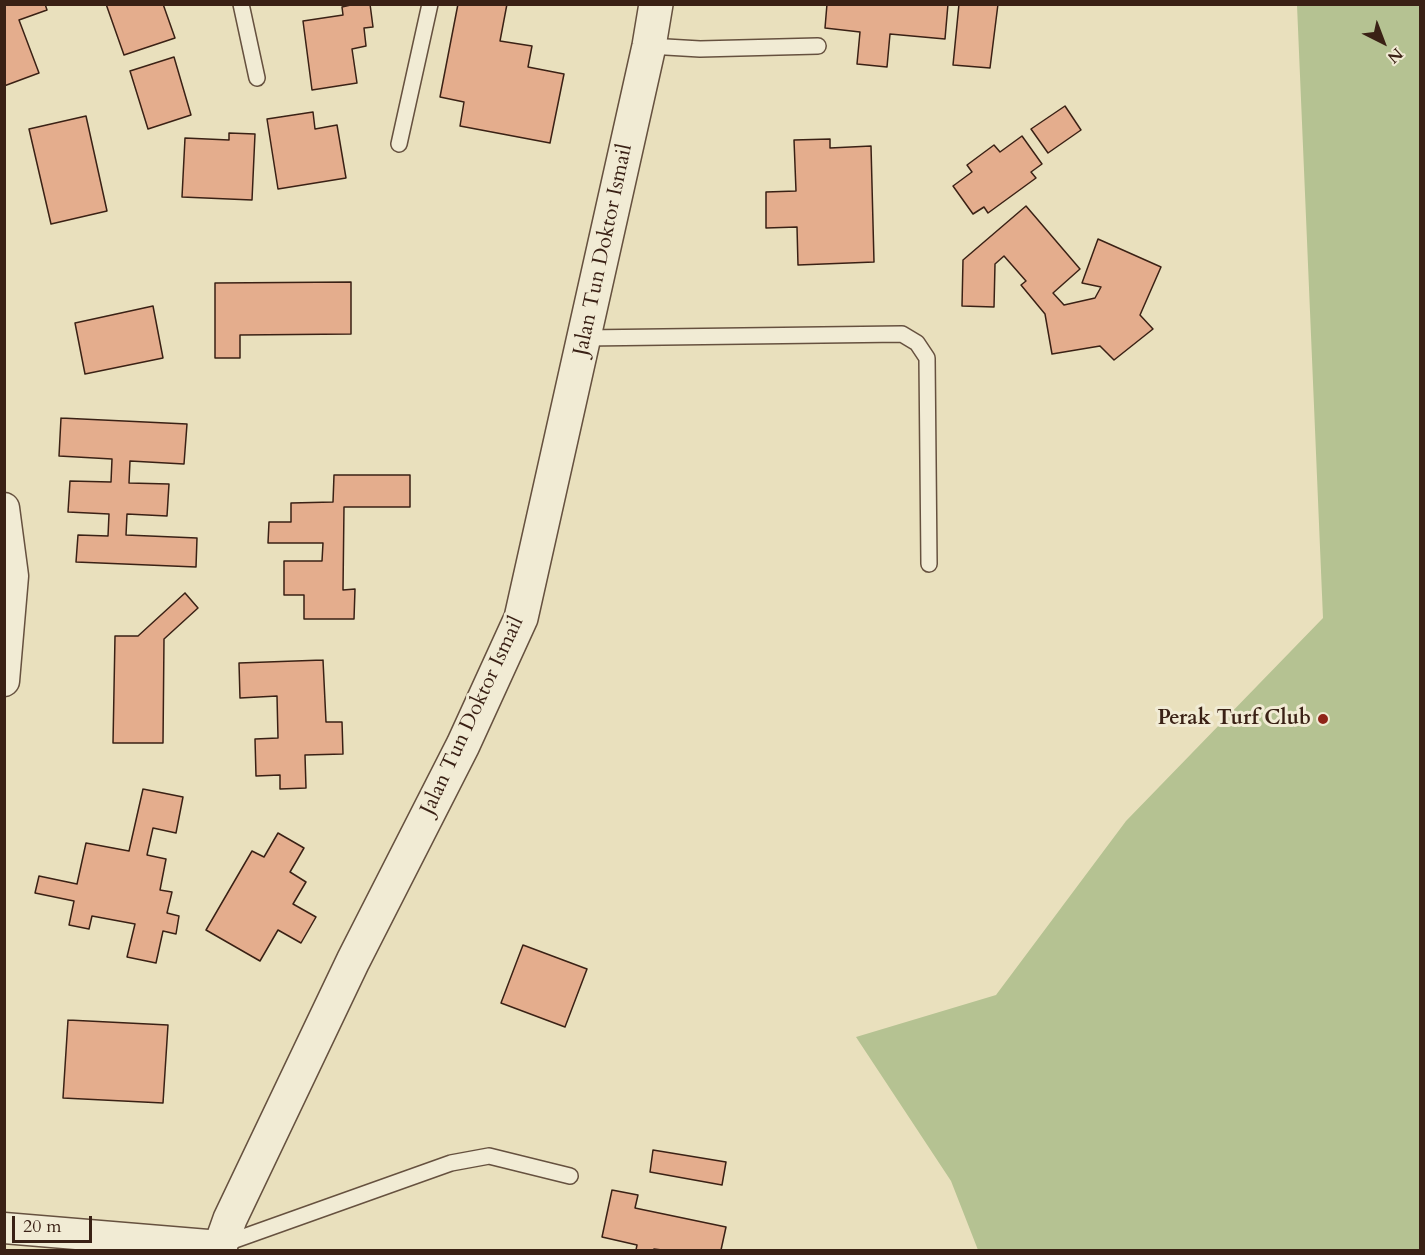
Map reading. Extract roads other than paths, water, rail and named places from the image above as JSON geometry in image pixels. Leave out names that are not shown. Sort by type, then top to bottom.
[{"type":"street","name":"Jalan Tun Doktor Ismail","points":[[219,1248],[230,1219],[353,961],[463,745],[521,618],[649,46],[656,4]]},
{"type":"street","points":[[4,508],[13,576],[4,681]]},
{"type":"street","points":[[4,1228],[219,1248]]},
{"type":"lane","points":[[241,4],[257,78]]},
{"type":"lane","points":[[399,144],[430,4]]},
{"type":"lane","points":[[649,46],[700,49],[818,46]]},
{"type":"lane","points":[[584,338],[902,334],[916,344],[927,358],[929,564]]},
{"type":"lane","points":[[219,1248],[451,1163],[489,1156],[570,1176]]},
{"type":"place","name":"Perak Turf Club","points":[[1323,719]]}]
